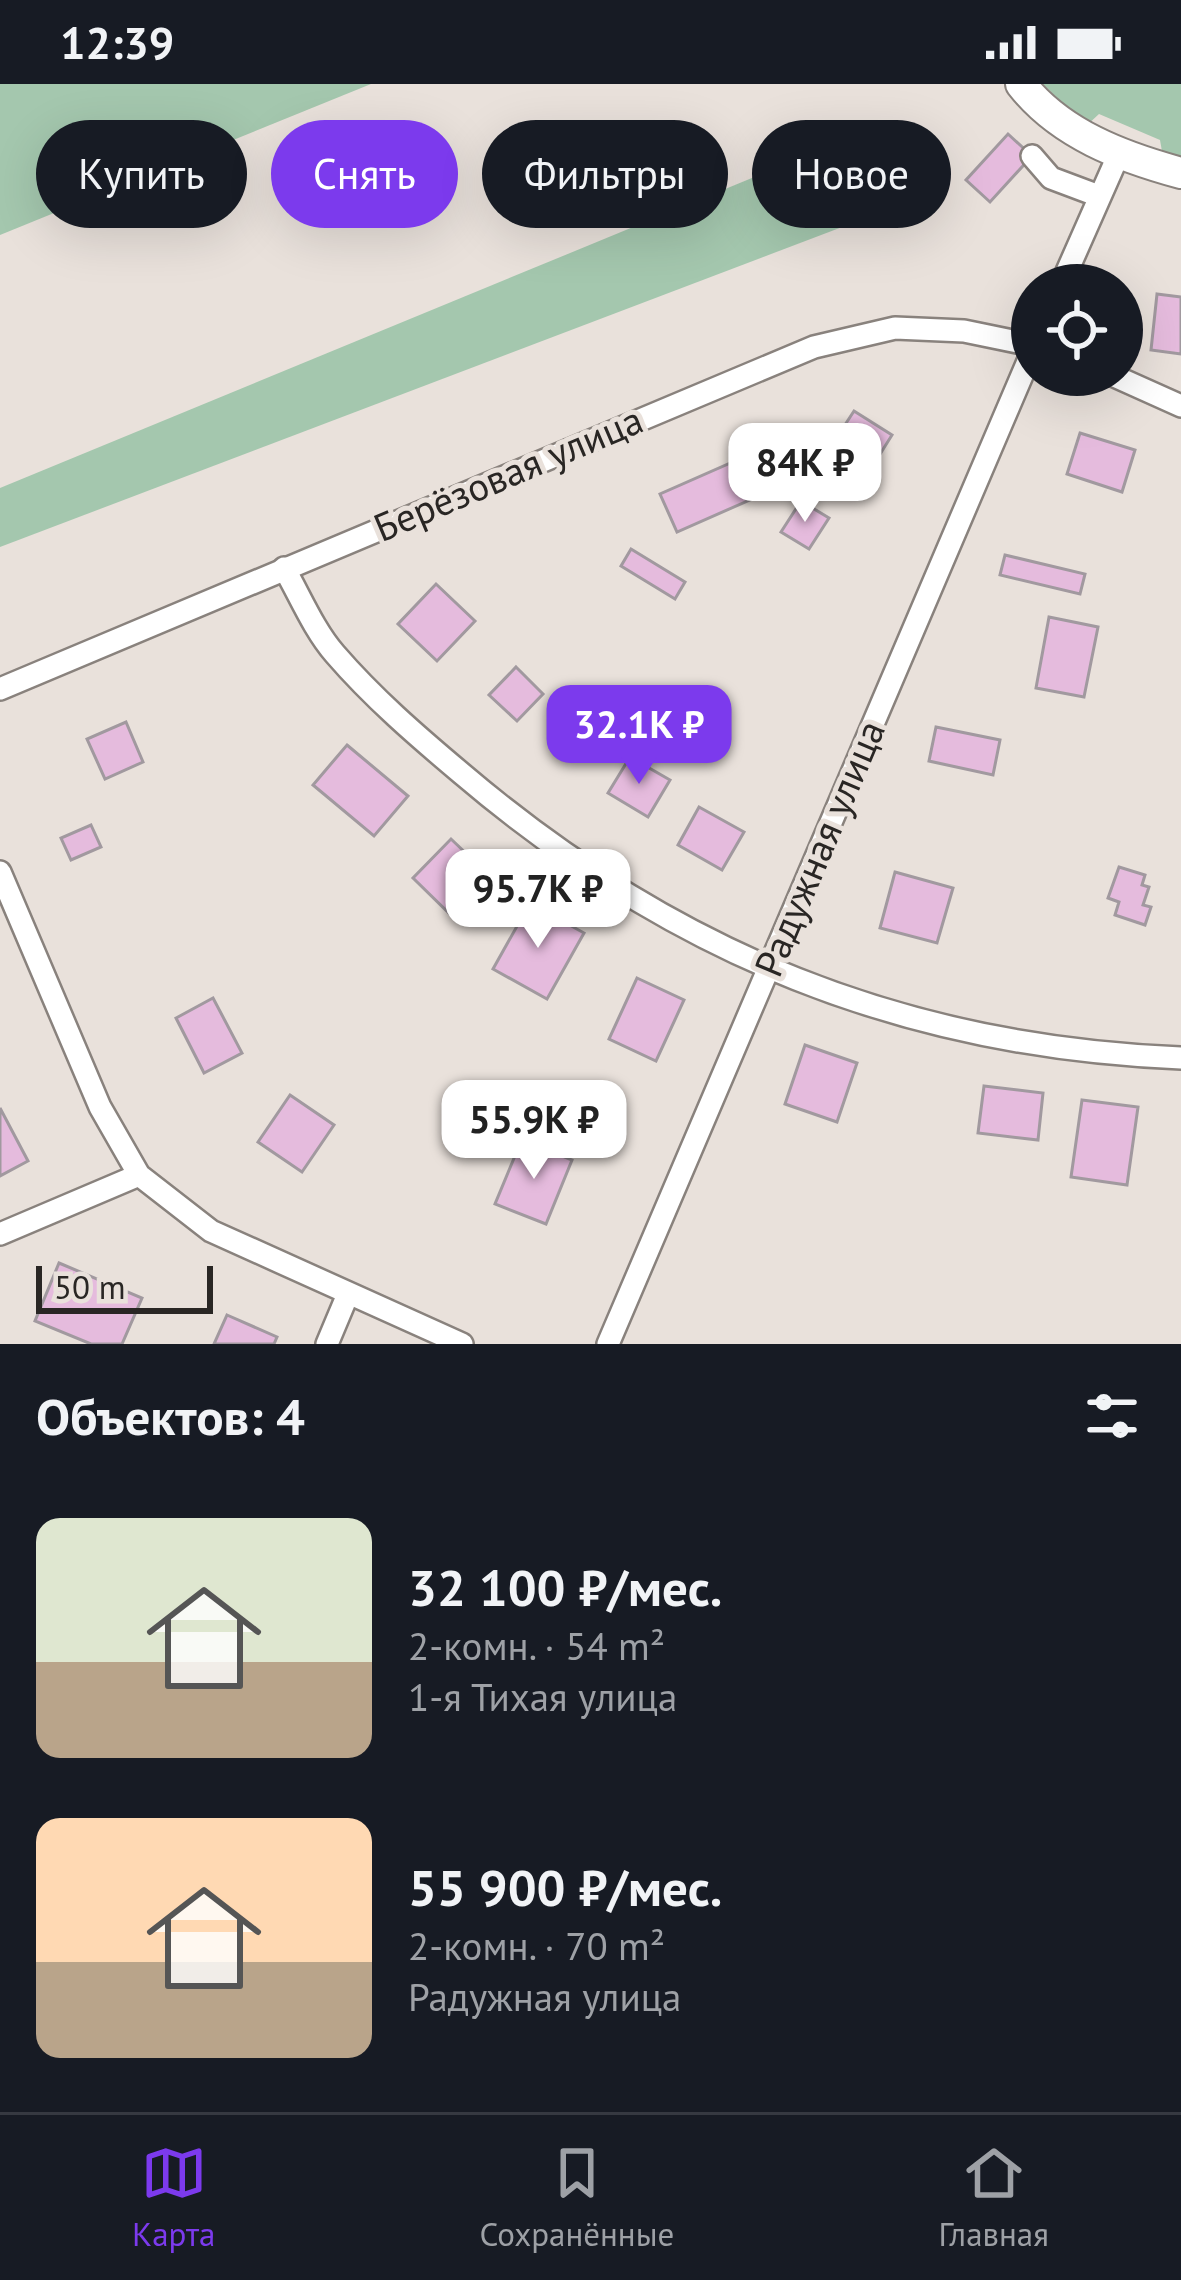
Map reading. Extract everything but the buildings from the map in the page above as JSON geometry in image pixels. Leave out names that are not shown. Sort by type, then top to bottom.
[{"type":"street","points":[[1021,84],[1036,104],[1118,156],[1181,172]]},
{"type":"street","points":[[1032,156],[1051,178],[1099,196]]},
{"type":"street","points":[[1070,264],[1118,156]]},
{"type":"street","name":"Берёзовая улица","points":[[0,689],[814,347],[895,328],[964,332],[1011,343]]},
{"type":"street","points":[[1143,389],[1181,406]]},
{"type":"street","name":"Радужная улица","points":[[608,1344],[1012,396]]},
{"type":"street","points":[[284,568],[332,651],[402,723],[496,802],[582,868],[767,970],[871,1008],[1001,1040],[1112,1055],[1181,1058]]},
{"type":"street","points":[[0,872],[100,1107],[140,1175],[211,1231],[461,1344]]},
{"type":"street","points":[[0,1234],[140,1175]]},
{"type":"street","points":[[327,1344],[348,1294]]},
{"type":"green space","points":[[0,84],[371,84],[283,120],[271,120],[271,125],[247,134],[247,120],[36,120],[36,220],[0,235]]},
{"type":"green space","points":[[1043,84],[1181,84],[1181,160],[1163,157],[1160,140],[1099,114],[1086,126]]},
{"type":"green space","points":[[752,178],[752,228],[840,228],[0,547],[0,488],[631,228],[728,228],[728,188]]}]
